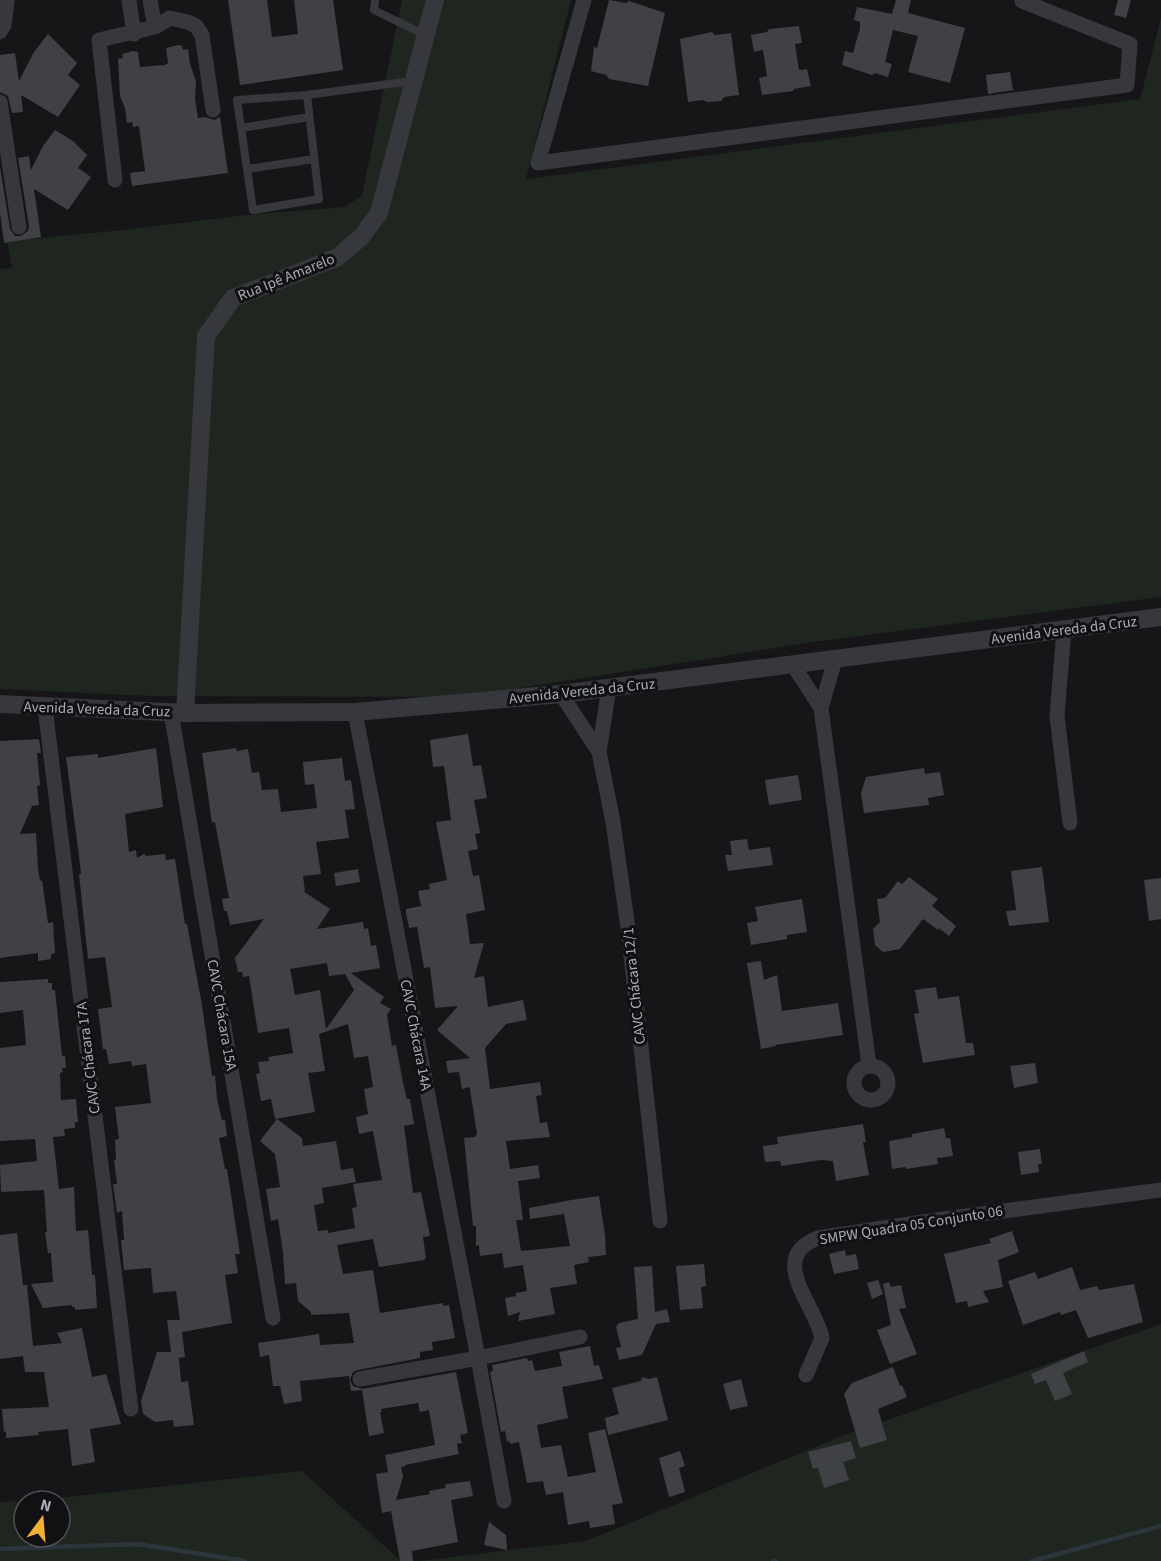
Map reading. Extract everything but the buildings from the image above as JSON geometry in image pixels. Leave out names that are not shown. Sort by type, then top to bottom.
[{"type":"street","points":[[129,0],[134,34]]},
{"type":"street","points":[[150,0],[155,27]]},
{"type":"street","name":"Rua Ipê Amarelo","points":[[178,712],[187,683],[206,336],[218,316],[233,298],[338,257],[362,236],[380,213],[412,81],[435,0]]},
{"type":"street","points":[[584,0],[538,163],[1127,85],[1130,44],[1021,0]]},
{"type":"street","points":[[0,32],[4,25],[9,1]]},
{"type":"street","points":[[115,180],[99,40],[134,34],[155,27],[170,18],[180,19],[196,26],[202,35],[213,110]]},
{"type":"street","points":[[0,102],[18,227]]},
{"type":"street","name":"Avenida Vereda da Cruz","points":[[0,704],[151,712],[355,712],[561,694],[1161,617]]},
{"type":"street","points":[[1064,630],[1057,716],[1070,824]]},
{"type":"street","points":[[836,660],[821,708],[869,1065]]},
{"type":"street","points":[[793,665],[821,708]]},
{"type":"street","points":[[151,712],[187,683],[198,704],[214,713]]},
{"type":"street","name":"CAVC Chácara 12/1","points":[[609,688],[599,752],[613,822],[628,928],[660,1221]]},
{"type":"street","name":"CAVC Chácara 12/1","points":[[561,694],[599,752]]},
{"type":"street","name":"CAVC Chácara 17A","points":[[45,707],[131,1409]]},
{"type":"street","name":"CAVC Chácara 15A","points":[[178,712],[273,1318]]},
{"type":"street","name":"CAVC Chácara 14A","points":[[355,712],[504,1501]]},
{"type":"street","points":[[869,1065],[885,1072],[888,1084],[884,1095],[873,1104],[861,1097],[854,1088],[858,1071],[869,1065]]},
{"type":"street","name":"SMPW Quadra 05 Conjunto 06","points":[[806,1375],[822,1338],[796,1279],[795,1257],[807,1242],[818,1238],[929,1221],[1161,1190]]},
{"type":"street","points":[[360,1379],[580,1337]]},
{"type":"lane","points":[[375,0],[374,10],[425,35]]},
{"type":"lane","points":[[306,94],[319,199],[253,210],[237,100],[412,81]]},
{"type":"lane","points":[[241,128],[309,117]]},
{"type":"lane","points":[[247,169],[314,159]]},
{"type":"shaded area","points":[[402,0],[571,0],[526,179],[1140,99],[1161,18],[1161,597],[806,643],[464,697],[150,696],[0,689],[0,269],[12,268],[7,241],[246,215],[345,207],[362,195]]},
{"type":"shaded area","points":[[1161,1324],[1161,1561],[419,1561],[586,1541],[842,1436]]},
{"type":"shaded area","points":[[302,1471],[401,1561],[0,1561],[0,1502],[12,1502],[12,1549],[72,1549],[72,1496]]},
{"type":"waterway","points":[[1032,1561],[1161,1526]]},
{"type":"waterway","points":[[0,1549],[138,1544],[245,1561]]}]
